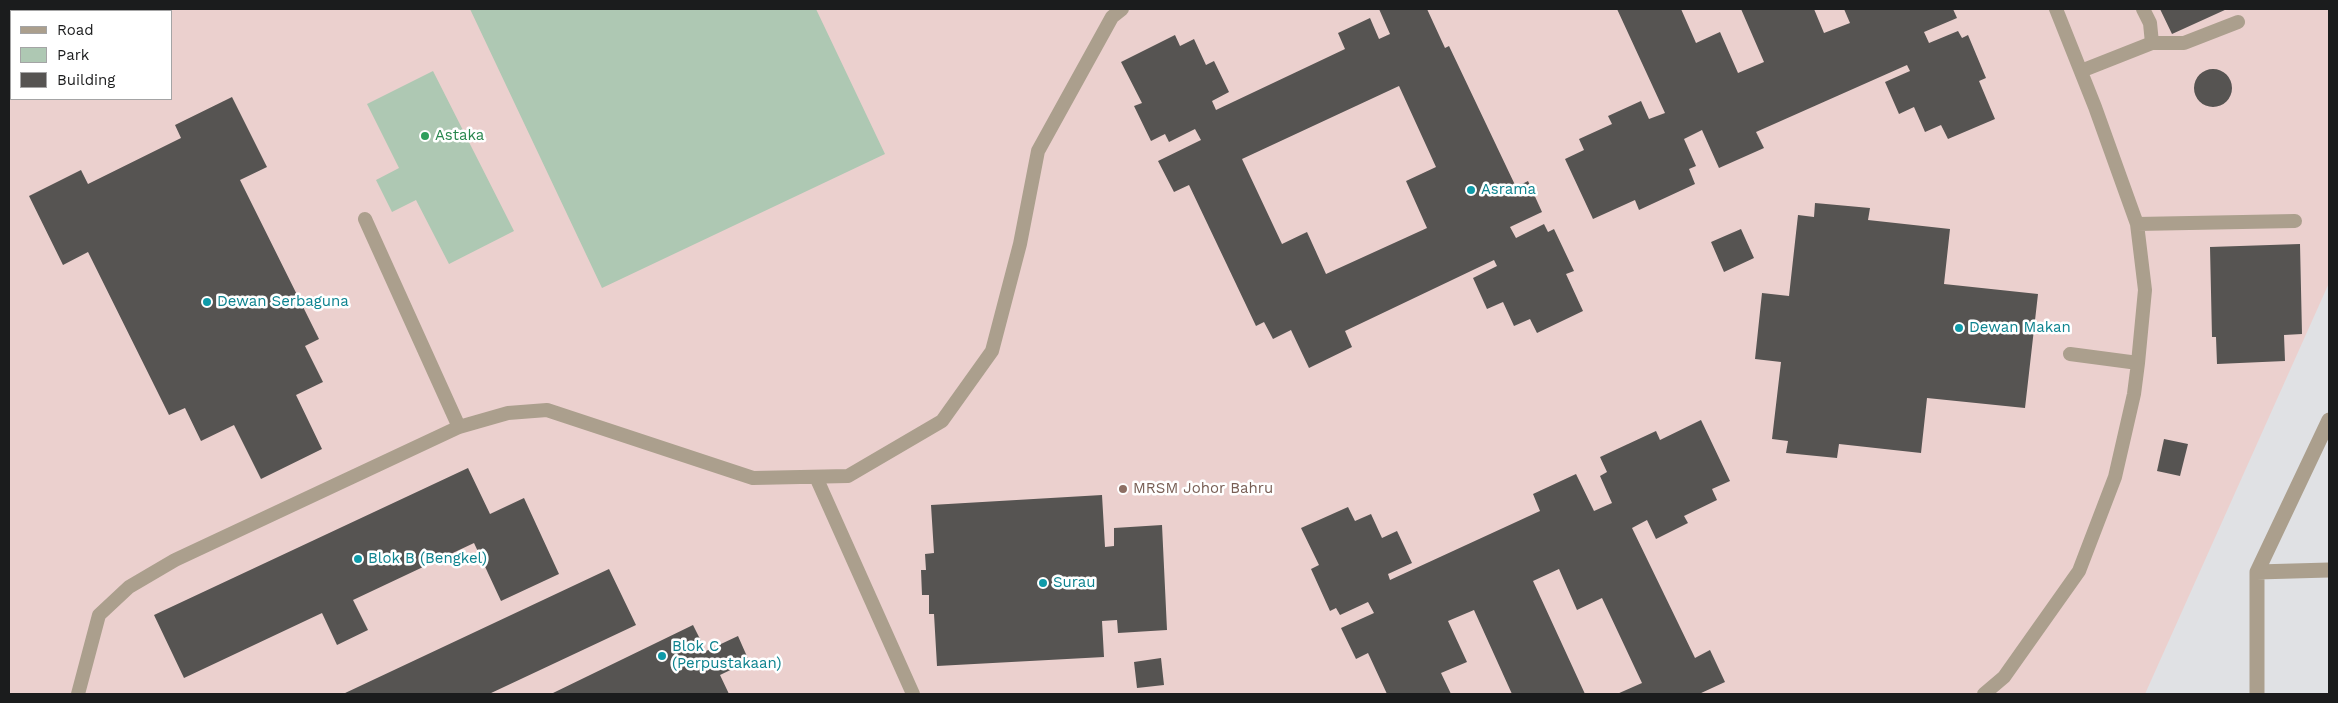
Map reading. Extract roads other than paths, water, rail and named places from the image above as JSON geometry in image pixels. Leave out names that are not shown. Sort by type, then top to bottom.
[{"type":"street","points":[[2257,694],[2257,572],[2329,420]]},
{"type":"street","points":[[2257,572],[2329,570]]},
{"type":"lane","points":[[78,694],[99,615],[129,587],[175,560],[459,427],[508,413],[547,410],[752,478],[848,476],[942,420],[992,351],[1020,244],[1038,151],[1112,17],[1122,9]]},
{"type":"lane","points":[[1984,694],[2004,677],[2079,571],[2115,478],[2134,394],[2138,363],[2145,290],[2137,224],[2081,71],[2056,9]]},
{"type":"lane","points":[[2144,9],[2150,23],[2152,43]]},
{"type":"lane","points":[[2081,71],[2152,43],[2184,43],[2238,22]]},
{"type":"lane","points":[[365,219],[459,427]]},
{"type":"lane","points":[[2137,224],[2295,221]]},
{"type":"lane","points":[[2070,354],[2138,363]]},
{"type":"lane","points":[[816,477],[914,694]]},
{"type":"place","name":"Astaka","points":[[425,136]]},
{"type":"place","name":"Asrama","points":[[1471,190]]},
{"type":"place","name":"Dewan Serbaguna","points":[[207,302]]},
{"type":"place","name":"Dewan Makan","points":[[1959,328]]},
{"type":"place","name":"MRSM Johor Bahru","points":[[1123,489]]},
{"type":"place","name":"Blok B (Bengkel)","points":[[358,559]]},
{"type":"place","name":"Surau","points":[[1043,583]]},
{"type":"place","name":"Blok C (Perpustakaan)","points":[[662,656]]}]
